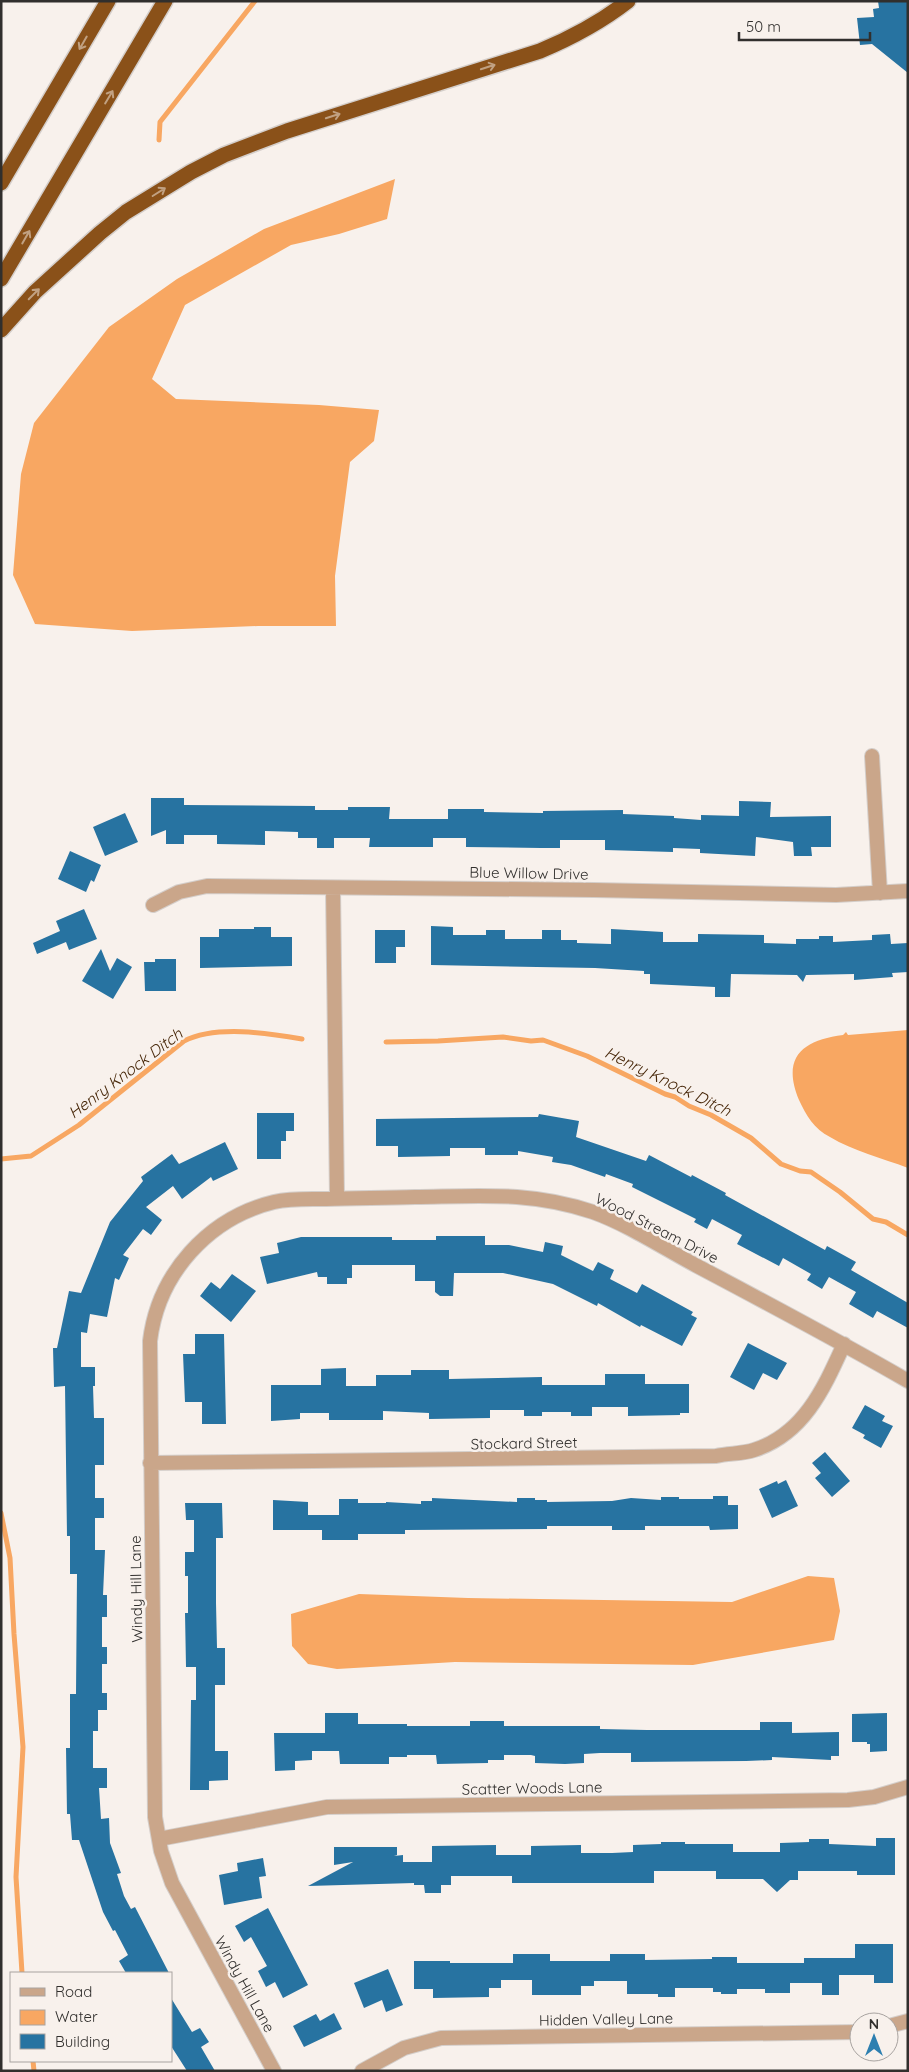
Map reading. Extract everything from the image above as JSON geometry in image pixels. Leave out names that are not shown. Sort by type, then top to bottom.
[{"type":"highway","points":[[1,183],[108,1]]},
{"type":"highway","points":[[1,279],[165,1]]},
{"type":"highway","points":[[1,330],[36,292],[100,233],[126,212],[191,172],[224,155],[287,131],[555,45],[607,17],[628,1]]},
{"type":"street","points":[[872,756],[880,893]]},
{"type":"street","name":"Blue Willow Drive","points":[[153,905],[178,892],[207,886],[594,890],[769,895],[908,891]]},
{"type":"street","points":[[333,888],[337,1198]]},
{"type":"street","name":"Wood Stream Drive","points":[[337,1198],[511,1196],[566,1203],[616,1222],[844,1344],[908,1381]]},
{"type":"street","name":"Windy Hill Lane","points":[[274,2071],[175,1889],[165,1865],[159,1839],[154,1798],[150,1336],[162,1294],[182,1261],[209,1234],[242,1213],[277,1202],[337,1198]]},
{"type":"street","name":"Stockard Street","points":[[150,1463],[716,1456],[740,1454],[757,1449],[786,1434],[806,1415],[823,1389],[844,1344]]},
{"type":"street","name":"Scatter Woods Lane","points":[[159,1839],[328,1807],[848,1800],[874,1797],[908,1787]]},
{"type":"street","name":"Hidden Valley Lane","points":[[362,2071],[404,2048],[441,2038],[849,2032]]},
{"type":"water","points":[[395,179],[387,219],[339,234],[291,245],[185,305],[152,379],[176,399],[319,405],[379,410],[374,441],[350,462],[335,576],[336,626],[258,626],[132,631],[35,624],[13,575],[21,474],[34,423],[109,327],[177,279],[264,229]]},
{"type":"water","points":[[908,1030],[908,1168],[848,1146],[819,1130],[799,1100],[794,1085],[793,1072],[794,1062],[799,1053],[817,1041],[843,1035],[846,1032],[848,1035]]},
{"type":"water","points":[[808,1576],[834,1578],[840,1611],[834,1640],[693,1665],[455,1662],[337,1669],[308,1664],[292,1646],[291,1614],[359,1594],[468,1598],[732,1602]]},
{"type":"building","points":[[878,1],[908,1],[908,73],[872,44],[860,45],[857,18],[874,17],[873,9],[879,8]]},
{"type":"building","points":[[151,798],[184,798],[184,805],[315,806],[315,810],[348,810],[348,807],[390,807],[389,819],[448,819],[448,809],[484,809],[484,812],[543,813],[543,811],[623,810],[623,814],[674,816],[674,818],[701,820],[701,815],[739,816],[739,801],[771,802],[770,817],[831,816],[831,847],[811,847],[812,856],[794,856],[793,842],[756,837],[755,856],[700,853],[700,849],[673,848],[673,852],[605,850],[605,840],[560,840],[560,848],[541,848],[466,847],[466,838],[433,838],[433,847],[369,847],[370,838],[334,838],[334,848],[317,848],[317,838],[298,838],[298,832],[265,831],[265,845],[217,844],[217,835],[184,835],[184,844],[166,844],[166,830],[151,836]]},
{"type":"building","points":[[125,813],[138,842],[105,856],[93,827]]},
{"type":"building","points":[[70,851],[101,865],[94,882],[91,880],[86,892],[58,879]]},
{"type":"building","points":[[84,909],[97,939],[69,950],[66,942],[37,954],[33,943],[60,931],[56,921]]},
{"type":"building","points":[[431,926],[453,927],[453,935],[486,935],[486,930],[505,930],[505,939],[542,939],[542,930],[561,930],[561,940],[577,940],[577,943],[611,944],[611,929],[663,932],[663,942],[698,942],[698,934],[764,935],[764,943],[796,944],[796,939],[819,939],[819,936],[833,936],[833,942],[872,940],[872,935],[890,934],[891,944],[908,943],[908,972],[892,973],[893,977],[854,980],[854,974],[806,975],[803,982],[797,975],[731,974],[730,997],[715,997],[715,987],[650,984],[650,974],[644,974],[644,971],[595,968],[431,965]]},
{"type":"building","points":[[254,927],[271,927],[271,937],[292,937],[292,966],[200,968],[200,937],[219,937],[219,929],[254,929]]},
{"type":"building","points":[[375,930],[405,930],[405,947],[396,947],[396,963],[375,963]]},
{"type":"building","points":[[101,949],[110,971],[117,958],[132,967],[113,999],[82,981]]},
{"type":"building","points":[[155,959],[176,959],[176,991],[145,991],[144,962],[155,962]]},
{"type":"building","points":[[257,1113],[294,1113],[294,1131],[286,1131],[286,1141],[281,1141],[281,1159],[257,1159]]},
{"type":"building","points":[[539,1114],[579,1121],[576,1137],[646,1161],[649,1155],[726,1193],[725,1195],[825,1250],[827,1246],[856,1262],[851,1270],[908,1303],[908,1328],[877,1311],[873,1318],[849,1304],[856,1292],[829,1277],[822,1289],[807,1280],[811,1274],[783,1258],[779,1266],[737,1244],[742,1235],[712,1219],[707,1229],[694,1222],[696,1219],[632,1187],[633,1184],[606,1174],[605,1177],[571,1165],[552,1162],[553,1157],[518,1151],[518,1155],[485,1155],[485,1148],[450,1148],[450,1156],[398,1157],[398,1146],[376,1146],[376,1119],[538,1117]]},
{"type":"building","points":[[225,1142],[238,1169],[213,1181],[211,1177],[182,1199],[173,1186],[146,1207],[162,1220],[151,1235],[143,1229],[123,1255],[129,1258],[119,1280],[115,1278],[107,1317],[90,1314],[87,1333],[81,1332],[81,1367],[95,1367],[95,1386],[93,1386],[94,1418],[104,1418],[104,1465],[95,1465],[95,1498],[104,1498],[104,1518],[95,1518],[95,1550],[105,1550],[103,1595],[107,1595],[107,1617],[102,1617],[102,1647],[107,1647],[107,1664],[102,1664],[102,1693],[107,1693],[107,1710],[98,1710],[98,1731],[93,1731],[93,1768],[107,1768],[107,1788],[99,1788],[101,1819],[109,1818],[110,1843],[121,1873],[117,1874],[124,1896],[131,1909],[135,1907],[168,1972],[125,1972],[119,1961],[128,1955],[103,1912],[79,1840],[72,1840],[70,1814],[67,1814],[66,1748],[70,1748],[70,1694],[76,1694],[77,1574],[70,1574],[70,1536],[67,1536],[65,1386],[54,1387],[53,1348],[57,1348],[69,1291],[81,1293],[110,1222],[143,1181],[141,1177],[172,1154],[179,1164]]},
{"type":"building","points":[[436,1236],[485,1236],[485,1245],[509,1245],[543,1252],[545,1242],[563,1246],[561,1255],[593,1271],[598,1262],[614,1270],[610,1279],[637,1293],[642,1284],[693,1312],[691,1315],[697,1318],[682,1346],[641,1325],[640,1327],[598,1303],[597,1306],[553,1284],[503,1273],[454,1273],[453,1296],[440,1296],[435,1292],[435,1281],[415,1281],[415,1265],[352,1265],[352,1278],[347,1278],[347,1284],[327,1284],[327,1277],[318,1277],[317,1272],[267,1284],[260,1257],[279,1253],[277,1243],[301,1237],[392,1237],[392,1240],[436,1240]]},
{"type":"building","points":[[232,1274],[256,1291],[231,1322],[200,1296],[211,1282],[220,1289]]},
{"type":"building","points":[[195,1334],[224,1334],[226,1424],[202,1424],[202,1402],[185,1402],[183,1354],[195,1354]]},
{"type":"building","points":[[748,1343],[787,1363],[777,1380],[763,1373],[754,1390],[730,1377]]},
{"type":"building","points":[[346,1368],[346,1386],[376,1386],[376,1375],[411,1375],[411,1370],[449,1370],[449,1379],[542,1377],[542,1385],[605,1385],[605,1374],[645,1374],[645,1384],[689,1384],[689,1413],[680,1413],[680,1415],[628,1416],[628,1407],[592,1407],[592,1416],[571,1416],[571,1412],[542,1412],[542,1416],[524,1416],[524,1410],[490,1410],[490,1418],[429,1419],[429,1413],[383,1411],[383,1420],[329,1420],[329,1413],[300,1413],[300,1419],[271,1421],[271,1385],[321,1385],[321,1369]]},
{"type":"building","points":[[865,1405],[885,1416],[882,1421],[893,1426],[881,1448],[863,1438],[865,1435],[852,1428]]},
{"type":"building","points":[[825,1452],[850,1481],[832,1497],[815,1478],[821,1473],[812,1463]]},
{"type":"building","points":[[786,1480],[798,1506],[772,1518],[759,1489],[777,1481],[778,1484]]},
{"type":"building","points":[[713,1496],[728,1496],[728,1505],[738,1505],[738,1529],[710,1530],[709,1526],[645,1526],[645,1530],[612,1530],[612,1526],[547,1526],[547,1529],[405,1530],[405,1534],[358,1534],[358,1540],[322,1540],[322,1530],[273,1530],[273,1500],[308,1502],[308,1515],[339,1515],[339,1499],[358,1499],[358,1503],[421,1504],[421,1501],[432,1501],[432,1498],[517,1502],[517,1498],[535,1498],[535,1500],[547,1500],[547,1502],[612,1501],[631,1498],[661,1500],[661,1497],[713,1499]]},
{"type":"building","points":[[185,1503],[222,1503],[223,1538],[216,1538],[216,1603],[217,1648],[225,1648],[225,1685],[215,1685],[215,1751],[228,1751],[228,1780],[209,1781],[209,1790],[190,1790],[191,1700],[196,1700],[196,1667],[186,1667],[185,1613],[188,1613],[188,1576],[185,1576],[185,1552],[194,1552],[194,1520],[186,1520]]},
{"type":"building","points":[[325,1713],[358,1713],[358,1724],[407,1724],[407,1726],[470,1726],[470,1721],[504,1721],[504,1726],[600,1726],[600,1729],[647,1730],[760,1730],[760,1722],[792,1722],[792,1733],[839,1732],[839,1756],[831,1756],[831,1760],[772,1757],[772,1760],[746,1761],[631,1762],[631,1753],[600,1753],[584,1754],[584,1763],[535,1763],[535,1756],[504,1755],[504,1760],[488,1760],[488,1763],[437,1764],[436,1755],[407,1755],[407,1757],[389,1757],[389,1764],[340,1764],[339,1751],[312,1751],[312,1760],[295,1761],[295,1770],[275,1771],[274,1733],[325,1733]]},
{"type":"building","points":[[887,1713],[887,1751],[870,1752],[870,1744],[867,1744],[867,1742],[852,1742],[852,1714]]},
{"type":"building","points":[[876,1838],[895,1838],[895,1875],[857,1875],[857,1871],[798,1871],[798,1880],[790,1880],[777,1892],[763,1879],[716,1879],[716,1871],[654,1871],[654,1883],[512,1883],[512,1876],[451,1876],[451,1885],[441,1885],[441,1893],[425,1893],[424,1885],[414,1885],[414,1883],[308,1886],[353,1862],[334,1865],[334,1847],[397,1847],[397,1855],[394,1856],[403,1855],[403,1862],[432,1862],[432,1846],[496,1845],[496,1855],[531,1855],[531,1846],[581,1845],[581,1853],[612,1853],[633,1852],[633,1845],[685,1842],[685,1844],[733,1844],[733,1852],[780,1852],[780,1843],[809,1842],[809,1839],[829,1839],[829,1844],[876,1846]]},
{"type":"building","points":[[263,1858],[266,1876],[259,1877],[262,1898],[224,1905],[219,1875],[238,1871],[237,1863]]},
{"type":"building","points":[[268,1908],[308,1985],[283,1998],[275,1982],[266,1987],[258,1971],[267,1966],[251,1937],[244,1942],[235,1926]]},
{"type":"building","points":[[855,1944],[893,1944],[893,1983],[874,1983],[874,1975],[839,1975],[839,1995],[822,1995],[822,1983],[790,1983],[790,1993],[765,1993],[765,1989],[737,1989],[737,1994],[721,1994],[721,1992],[713,1992],[713,1988],[675,1988],[675,1997],[658,1997],[658,1994],[627,1994],[627,1981],[594,1981],[594,1986],[581,1986],[581,1995],[532,1995],[532,1980],[501,1980],[501,1988],[489,1988],[489,1997],[433,1998],[433,1989],[414,1989],[414,1961],[513,1963],[513,1954],[550,1954],[550,1961],[610,1961],[610,1954],[645,1954],[645,1960],[737,1957],[737,1963],[804,1963],[804,1958],[855,1958]]},
{"type":"building","points":[[388,1969],[403,2005],[386,2012],[382,2000],[364,2008],[354,1983]]},
{"type":"building","points":[[172,2000],[192,2032],[200,2028],[209,2042],[201,2047],[215,2071],[187,2071],[172,2048]]},
{"type":"building","points":[[334,2013],[342,2029],[304,2047],[293,2026],[316,2014],[320,2021]]},
{"type":"waterway","points":[[159,140],[160,122],[255,1]]},
{"type":"waterway","name":"Henry Knock Ditch","points":[[1,1159],[31,1156],[79,1125],[184,1041],[197,1036],[226,1032],[258,1033],[302,1039]]},
{"type":"waterway","name":"Henry Knock Ditch","points":[[386,1042],[503,1037],[531,1041],[543,1040],[587,1056],[711,1115],[751,1138],[781,1164],[800,1171],[811,1172],[840,1192],[873,1219],[886,1222],[908,1235]]},
{"type":"waterway","points":[[1,1513],[10,1558],[23,1747],[16,1877],[22,1972]]},
{"type":"waterway","points":[[33,2062],[34,2071]]}]
